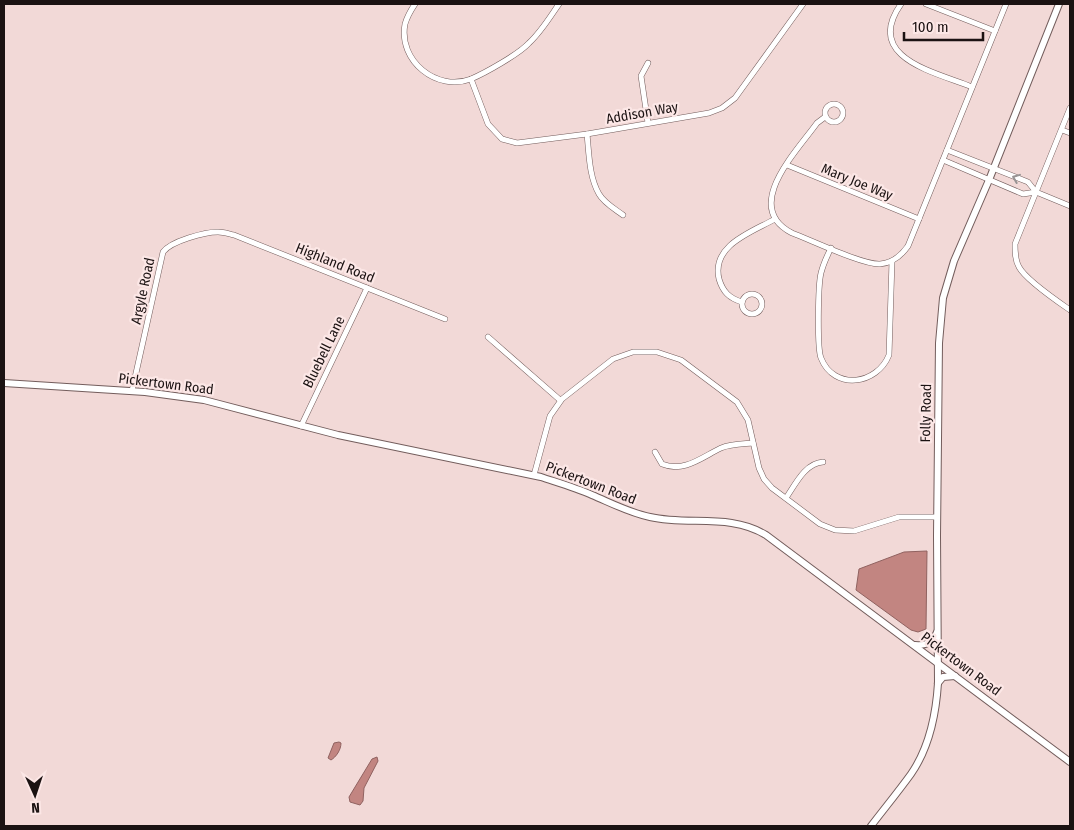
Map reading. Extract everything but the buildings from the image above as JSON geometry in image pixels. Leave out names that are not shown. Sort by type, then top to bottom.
[{"type":"street","points":[[415,4],[408,17],[405,30],[406,46],[414,62],[422,70],[439,79],[453,82],[471,79],[516,54],[528,45],[559,4]]},
{"type":"street","name":"Addison Way","points":[[471,79],[488,124],[502,139],[510,142],[524,144],[709,113],[730,103],[804,4]]},
{"type":"street","points":[[901,4],[892,20],[890,30],[893,44],[900,55],[910,63],[972,87]]},
{"type":"street","points":[[926,4],[995,31]]},
{"type":"street","points":[[825,117],[817,124],[775,183],[771,206],[775,219],[789,232],[874,264],[892,261],[899,257],[908,246],[1006,4]]},
{"type":"street","name":"Folly Road","points":[[871,826],[911,774],[925,749],[933,717],[938,684],[937,517],[941,311],[954,261],[989,180],[1059,4]]},
{"type":"street","points":[[648,63],[641,76],[648,123]]},
{"type":"street","points":[[1070,108],[1015,244],[1016,261],[1026,276],[1070,310]]},
{"type":"street","points":[[1062,130],[1070,133]]},
{"type":"street","points":[[587,134],[593,180],[599,194],[623,215]]},
{"type":"street","points":[[947,150],[1028,182],[1036,192],[1070,206]]},
{"type":"street","points":[[943,160],[1023,194],[1036,192]]},
{"type":"street","name":"Mary Joe Way","points":[[787,165],[919,219]]},
{"type":"street","points":[[742,302],[730,298],[723,289],[718,271],[721,257],[732,242],[775,219]]},
{"type":"street","name":"Highland Road","points":[[216,232],[234,235],[445,319]]},
{"type":"street","name":"Argyle Road","points":[[132,392],[163,252],[170,245],[216,232]]},
{"type":"street","points":[[831,248],[820,278],[819,348],[822,360],[829,370],[837,376],[849,380],[861,380],[873,376],[884,366],[889,356],[892,261]]},
{"type":"street","name":"Bluebell Lane","points":[[301,426],[367,288]]},
{"type":"street","points":[[488,338],[560,400]]},
{"type":"street","points":[[534,476],[550,416],[560,400],[613,359],[633,352],[646,351],[666,354],[681,360],[737,402],[746,416],[761,474],[772,488],[820,524],[842,531],[854,531],[899,517],[937,517]]},
{"type":"street","name":"Pickertown Road","points":[[4,383],[132,392],[204,400],[368,442],[534,476],[566,485],[651,518],[730,522],[749,526],[766,535],[1070,762]]},
{"type":"street","points":[[655,452],[662,464],[681,467],[724,447],[753,443]]},
{"type":"street","points":[[786,498],[808,468],[823,462]]},
{"type":"street","points":[[915,645],[928,643],[936,636],[938,630]]},
{"type":"street","points":[[938,684],[943,677],[955,676]]},
{"type":"shaded area","points":[[927,551],[926,629],[918,632],[911,630],[856,590],[859,569],[904,552]]},
{"type":"shaded area","points":[[339,742],[341,746],[339,751],[331,760],[328,758],[334,743]]},
{"type":"shaded area","points":[[377,757],[378,761],[364,788],[363,801],[360,805],[350,802],[349,797],[372,759]]}]
